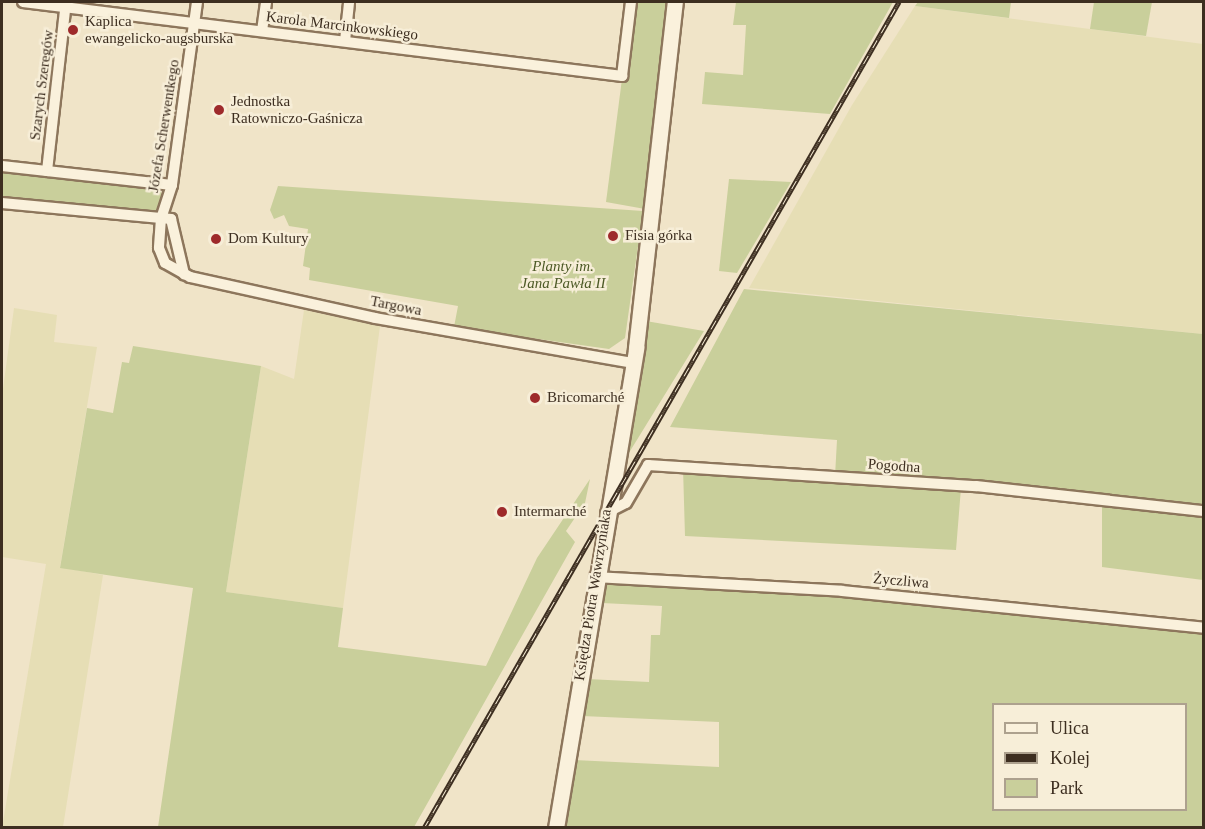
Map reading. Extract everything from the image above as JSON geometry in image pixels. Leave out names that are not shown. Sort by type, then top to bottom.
[{"type":"main road","name":"Księdza Piotra Wawrzyniaka","points":[[556,828],[595,577],[633,363],[675,2]]},
{"type":"street","name":"Karola Marcinkowskiego","points":[[23,2],[66,4],[195,23],[622,76],[631,2]]},
{"type":"street","name":"Józefa Scherwentkego","points":[[161,218],[172,185],[198,2]]},
{"type":"street","points":[[262,31],[266,2]]},
{"type":"street","points":[[345,41],[349,2]]},
{"type":"street","name":"Szarych Szeregów","points":[[47,171],[66,4]]},
{"type":"street","points":[[2,166],[172,185]]},
{"type":"street","points":[[2,203],[161,218],[176,224],[184,274]]},
{"type":"street","name":"Targowa","points":[[161,218],[161,259],[184,274],[375,318],[633,363]]},
{"type":"street","name":"Pogodna","points":[[606,513],[626,503],[648,465],[976,486],[1203,511]]},
{"type":"street","name":"Życzliwa","points":[[595,577],[853,592],[1203,628]]},
{"type":"shaded area","points":[[915,6],[1203,44],[1203,334],[749,288],[852,105]]},
{"type":"shaded area","points":[[14,308],[57,315],[54,342],[97,347],[60,567],[103,575],[63,827],[2,828],[46,564],[2,557],[2,396]]},
{"type":"shaded area","points":[[304,310],[380,326],[343,608],[226,592],[261,366],[294,379]]},
{"type":"green space","points":[[632,2],[667,2],[645,209],[606,202]]},
{"type":"green space","points":[[736,2],[893,2],[830,114],[702,104],[705,72],[743,75],[746,25],[733,25]]},
{"type":"green space","points":[[918,2],[1011,2],[1009,18],[915,6]]},
{"type":"green space","points":[[1094,2],[1152,2],[1146,36],[1090,29]]},
{"type":"green space","points":[[2,170],[155,185],[163,195],[158,210],[151,213],[2,199]]},
{"type":"green space","points":[[729,179],[791,182],[737,273],[719,271]]},
{"type":"green space","name":"Planty im. Jana Pawła II","points":[[278,186],[643,211],[625,338],[609,349],[454,327],[458,306],[309,280],[310,268],[303,266],[308,229],[289,226],[284,215],[274,219],[270,210]]},
{"type":"green space","points":[[744,289],[1203,334],[1203,580],[1102,567],[1102,501],[961,488],[956,550],[685,536],[683,468],[835,476],[837,440],[670,427]]},
{"type":"green space","points":[[640,320],[704,331],[627,456],[639,368]]},
{"type":"green space","points":[[133,346],[261,366],[226,592],[343,608],[338,647],[486,666],[537,558],[590,479],[585,503],[566,531],[575,542],[414,827],[158,827],[193,588],[60,568],[87,408],[113,413],[122,362],[129,363]]},
{"type":"green space","points":[[605,578],[1203,626],[1203,827],[564,828],[574,760],[719,767],[719,722],[582,716],[587,679],[649,682],[651,635],[660,635],[662,606],[602,603]]},
{"type":"railway","points":[[424,828],[899,2]]},
{"type":"place","name":"Kaplica ewangelicko-augsburska","points":[[73,30]]},
{"type":"place","name":"Jednostka Ratowniczo-Gaśnicza","points":[[219,110]]},
{"type":"place","name":"Fisia górka","points":[[613,236]]},
{"type":"place","name":"Dom Kultury","points":[[216,239]]},
{"type":"place","name":"Bricomarché","points":[[535,398]]},
{"type":"place","name":"Intermarché","points":[[502,512]]}]
